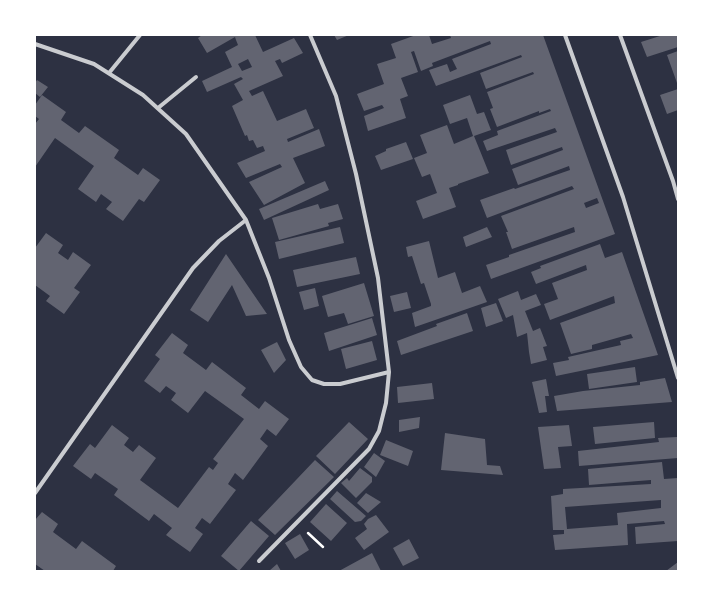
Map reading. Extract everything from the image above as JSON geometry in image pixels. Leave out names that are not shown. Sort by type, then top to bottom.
[{"type":"street","points":[[109,73],[140,35]]},
{"type":"street","points":[[259,561],[369,450],[379,431],[386,403],[389,372],[378,278],[356,174],[336,96],[310,35]]},
{"type":"street","points":[[565,35],[623,197],[678,378]]},
{"type":"street","points":[[620,35],[673,181],[678,199]]},
{"type":"street","points":[[35,44],[94,64],[143,95],[186,134],[246,220],[269,278],[290,340],[301,367],[312,380],[324,384],[340,384],[389,372]]},
{"type":"street","points":[[158,108],[196,77]]},
{"type":"street","points":[[35,493],[193,268],[219,241],[246,220]]},
{"type":"path","points":[[297,522],[323,547]]},
{"type":"building","points":[[202,35],[255,35],[263,52],[294,38],[303,53],[282,63],[280,59],[275,61],[283,76],[249,91],[252,96],[263,91],[277,121],[306,109],[314,128],[287,139],[288,142],[319,129],[325,146],[293,158],[305,183],[264,205],[249,182],[282,167],[280,164],[246,178],[237,163],[265,151],[263,146],[257,148],[253,140],[249,141],[247,135],[245,136],[232,106],[243,100],[234,84],[243,79],[241,77],[207,92],[202,81],[232,67],[225,52],[238,45],[235,37],[207,53],[198,38]],"holes":[[[248,59],[252,67],[242,71],[238,64]]]},
{"type":"building","points":[[334,35],[349,35],[337,40]]},
{"type":"building","points":[[416,35],[429,35],[432,44],[451,38],[450,35],[543,35],[615,234],[491,279],[486,265],[509,257],[509,255],[575,232],[574,227],[512,249],[506,232],[508,232],[501,216],[574,189],[572,186],[487,218],[480,200],[570,170],[569,166],[518,185],[512,169],[563,150],[562,147],[511,165],[506,150],[557,132],[555,128],[487,151],[483,141],[498,135],[497,131],[551,111],[550,109],[539,113],[539,111],[497,127],[490,109],[493,108],[487,92],[534,74],[533,72],[486,89],[480,73],[522,57],[521,55],[436,86],[429,70],[447,64],[450,72],[457,69],[452,59],[491,44],[490,41],[432,63],[433,66],[421,71],[414,51],[411,52],[418,72],[401,78],[408,96],[400,99],[406,118],[368,131],[364,116],[384,108],[382,105],[364,111],[357,94],[384,84],[377,64],[396,58],[391,44]],"holes":[[[597,198],[599,203],[586,208],[584,203]]]},
{"type":"building","points":[[663,35],[678,35],[678,47],[647,57],[641,42]]},
{"type":"building","points":[[678,51],[678,83],[677,83],[667,55]]},
{"type":"building","points":[[37,80],[48,87],[40,97],[35,93],[35,83]]},
{"type":"building","points":[[678,89],[678,110],[667,114],[660,95]]},
{"type":"building","points":[[42,95],[66,112],[61,120],[79,133],[85,126],[119,150],[114,158],[138,175],[143,168],[160,180],[144,202],[139,199],[123,221],[106,209],[112,202],[101,194],[96,202],[78,189],[94,166],[55,138],[35,167],[35,124],[39,119],[35,116],[35,105]]},
{"type":"building","points":[[470,95],[477,114],[484,112],[491,130],[474,136],[489,173],[449,188],[456,207],[423,219],[416,201],[437,193],[430,174],[422,177],[414,158],[427,153],[420,135],[447,125],[454,144],[473,136],[467,118],[450,124],[443,105]]},
{"type":"building","points":[[406,142],[413,159],[381,170],[375,156],[386,151],[386,149]]},
{"type":"building","points":[[325,181],[329,190],[264,220],[259,209]]},
{"type":"building","points":[[318,204],[320,209],[338,204],[343,219],[328,223],[329,226],[279,240],[272,218]]},
{"type":"building","points":[[340,227],[344,243],[279,259],[275,242]]},
{"type":"building","points":[[487,227],[492,237],[466,247],[463,237]]},
{"type":"building","points":[[46,233],[63,245],[58,253],[68,260],[73,252],[91,265],[74,288],[80,292],[64,314],[46,301],[50,296],[35,285],[35,248]]},
{"type":"building","points":[[429,241],[438,278],[455,272],[462,293],[480,286],[487,302],[415,327],[412,313],[431,306],[431,304],[424,283],[421,284],[412,256],[408,257],[406,247]]},
{"type":"building","points":[[600,244],[605,258],[622,252],[658,355],[556,376],[553,363],[569,360],[568,357],[621,345],[620,341],[633,338],[631,334],[592,345],[592,349],[571,354],[560,323],[615,303],[614,296],[550,320],[544,304],[558,299],[552,283],[587,270],[586,265],[536,284],[531,272],[541,268],[540,266]]},
{"type":"building","points":[[226,254],[267,314],[246,316],[232,285],[208,322],[190,310]]},
{"type":"building","points":[[356,257],[360,274],[297,287],[293,270]]},
{"type":"building","points":[[364,283],[374,316],[348,324],[344,313],[328,317],[322,296]]},
{"type":"building","points":[[315,288],[319,306],[304,310],[299,292]]},
{"type":"building","points":[[518,291],[521,300],[536,294],[541,305],[525,311],[533,331],[540,328],[547,346],[543,347],[547,360],[531,364],[527,333],[517,337],[513,315],[506,318],[498,299]]},
{"type":"building","points":[[407,292],[411,308],[394,312],[390,296]]},
{"type":"building","points":[[496,303],[503,321],[486,327],[481,308]]},
{"type":"building","points":[[467,313],[473,331],[401,355],[397,341],[437,326],[436,324]]},
{"type":"building","points":[[372,318],[377,335],[329,351],[324,333]]},
{"type":"building","points":[[172,333],[188,345],[183,353],[206,370],[212,362],[246,388],[241,395],[259,409],[265,401],[289,419],[276,436],[267,429],[260,439],[268,446],[243,480],[235,473],[228,484],[236,490],[210,524],[202,518],[195,528],[203,534],[190,552],[166,535],[172,528],[154,514],[149,521],[114,495],[118,489],[95,473],[91,479],[73,466],[90,444],[95,448],[112,425],[129,438],[124,445],[133,452],[139,445],[156,458],[140,480],[178,508],[209,467],[213,470],[218,463],[213,459],[244,419],[205,391],[188,413],[171,400],[176,393],[166,386],[160,393],[144,381],[160,359],[155,355]]},
{"type":"building","points":[[372,341],[377,360],[346,369],[341,349]]},
{"type":"building","points":[[277,342],[286,360],[274,373],[261,350]]},
{"type":"building","points":[[635,367],[637,382],[589,389],[587,374]]},
{"type":"building","points":[[665,378],[672,402],[557,411],[554,396],[583,391],[640,385],[640,382]]},
{"type":"building","points":[[546,379],[549,396],[545,396],[547,412],[539,413],[532,382]]},
{"type":"building","points":[[432,383],[434,399],[398,403],[397,387]]},
{"type":"building","points":[[420,417],[419,428],[399,432],[399,420]]},
{"type":"building","points":[[349,422],[368,439],[335,474],[316,456]]},
{"type":"building","points":[[654,422],[655,438],[595,444],[593,427]]},
{"type":"building","points":[[569,425],[572,446],[558,447],[561,468],[544,469],[538,427]]},
{"type":"building","points":[[445,433],[485,439],[487,465],[500,466],[503,475],[441,470]]},
{"type":"building","points":[[677,437],[678,458],[579,466],[578,451],[659,442],[658,438]]},
{"type":"building","points":[[386,440],[413,451],[408,466],[380,455]]},
{"type":"building","points":[[374,453],[385,461],[376,477],[364,467]]},
{"type":"building","points":[[315,460],[334,477],[275,535],[258,520]]},
{"type":"building","points":[[662,462],[664,479],[678,478],[678,541],[636,544],[635,527],[665,524],[664,521],[627,524],[628,545],[555,550],[553,535],[564,534],[564,530],[553,530],[551,496],[563,494],[563,489],[651,484],[651,480],[589,485],[588,469]],"holes":[[[661,500],[661,508],[617,513],[618,525],[567,529],[565,507]]]},
{"type":"building","points":[[360,468],[372,477],[372,482],[356,498],[341,483],[347,478],[349,481]]},
{"type":"building","points":[[337,491],[366,516],[361,521],[355,522],[330,499]]},
{"type":"building","points":[[366,493],[381,502],[368,513],[357,503]]},
{"type":"building","points":[[326,504],[347,523],[331,541],[310,522]]},
{"type":"building","points":[[42,512],[58,524],[53,532],[76,549],[82,541],[116,566],[113,571],[45,571],[35,564],[35,520]]},
{"type":"building","points":[[376,515],[389,532],[364,550],[355,538],[367,529],[364,524],[368,519]]},
{"type":"building","points":[[251,521],[269,536],[239,571],[221,556]]},
{"type":"building","points":[[300,534],[309,550],[295,559],[285,543]]},
{"type":"building","points":[[409,539],[419,558],[403,566],[393,548]]},
{"type":"building","points":[[372,553],[381,571],[339,571]]},
{"type":"building","points":[[678,562],[678,571],[666,571]]},
{"type":"building","points":[[277,564],[281,571],[269,571]]}]
